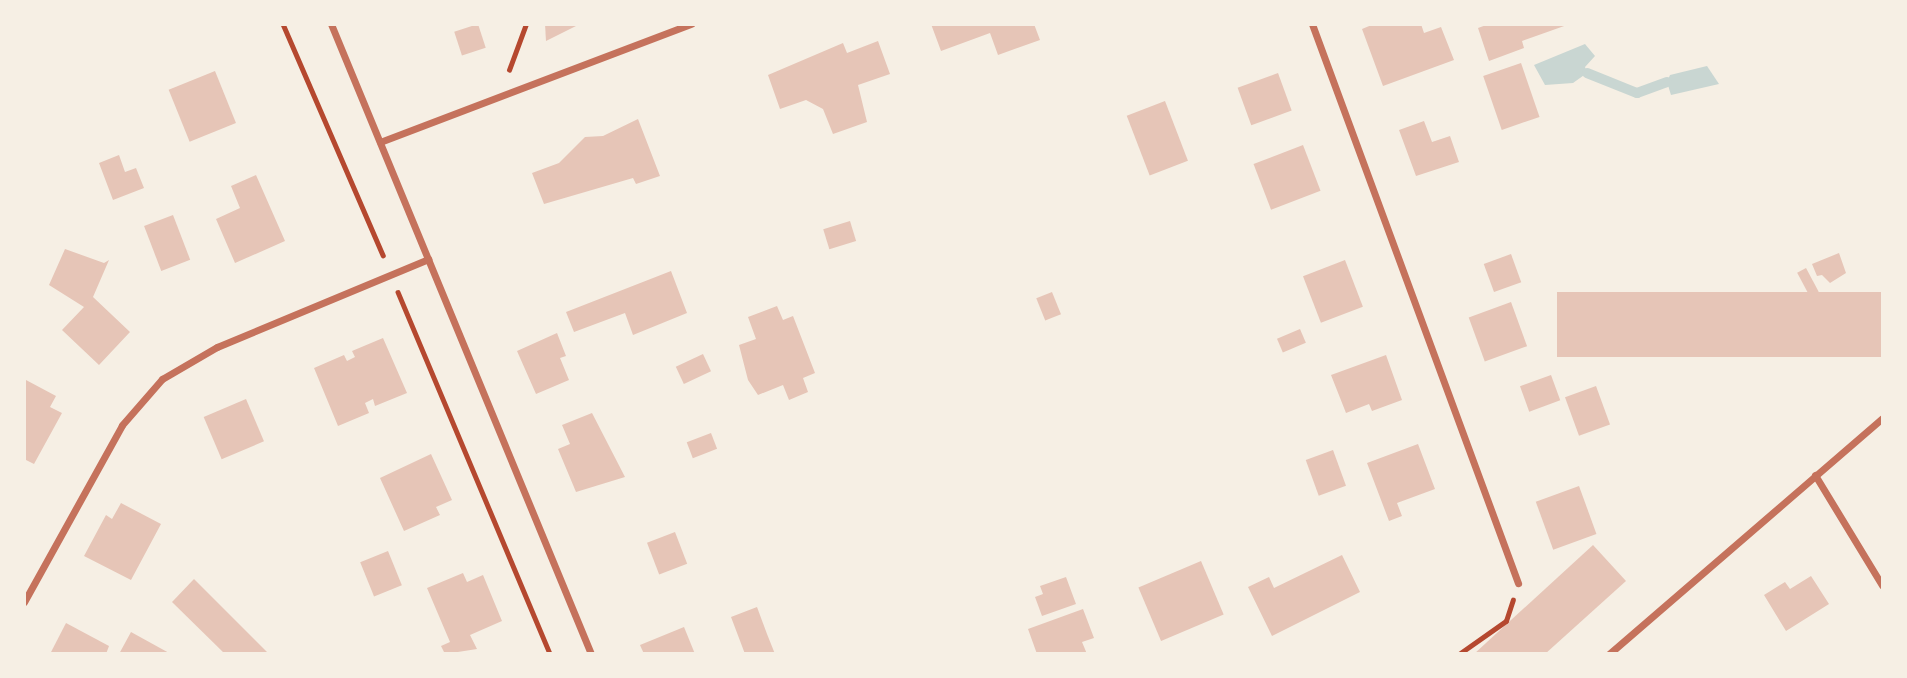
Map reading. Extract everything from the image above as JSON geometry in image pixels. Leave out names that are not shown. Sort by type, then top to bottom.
[{"type":"street","points":[[331,24],[591,653]]},
{"type":"street","points":[[380,142],[691,24]]},
{"type":"street","points":[[1312,24],[1518,583]]},
{"type":"street","points":[[24,602],[122,425],[162,379],[217,346],[428,259]]},
{"type":"street","points":[[1609,653],[1882,418]]},
{"type":"street","points":[[1815,475],[1882,585]]},
{"type":"path","points":[[283,24],[550,653]]},
{"type":"path","points":[[499,97],[526,24]]},
{"type":"path","points":[[1459,653],[1506,621],[1518,583]]},
{"type":"shaded area","points":[[1585,44],[1595,56],[1585,67],[1587,73],[1573,83],[1545,85],[1534,65]]},
{"type":"shaded area","points":[[1707,66],[1719,84],[1671,95],[1667,82],[1670,75]]},
{"type":"building","points":[[478,24],[486,48],[462,56],[454,32]]},
{"type":"building","points":[[545,24],[580,24],[546,41]]},
{"type":"building","points":[[931,24],[1034,24],[1040,40],[998,55],[990,33],[941,51]]},
{"type":"building","points":[[1374,24],[1421,24],[1424,33],[1441,27],[1454,60],[1383,86],[1362,29]]},
{"type":"building","points":[[1489,24],[1567,25],[1522,41],[1524,48],[1489,61],[1478,28]]},
{"type":"building","points":[[878,41],[890,74],[858,85],[867,122],[833,134],[823,109],[806,100],[780,109],[768,75],[843,43],[847,53]]},
{"type":"building","points":[[1521,63],[1540,117],[1502,130],[1483,76]]},
{"type":"building","points":[[215,71],[236,123],[190,142],[169,90]]},
{"type":"building","points":[[1278,73],[1292,111],[1251,125],[1238,88]]},
{"type":"building","points":[[1165,101],[1188,161],[1150,175],[1127,116]]},
{"type":"building","points":[[638,119],[660,176],[636,184],[633,178],[544,204],[532,173],[559,163],[585,137],[603,136]]},
{"type":"building","points":[[1424,121],[1432,142],[1450,136],[1459,162],[1416,176],[1399,130]]},
{"type":"building","points":[[1303,145],[1321,191],[1271,210],[1254,164]]},
{"type":"building","points":[[119,155],[125,172],[136,168],[144,188],[113,200],[99,163]]},
{"type":"building","points":[[256,175],[285,241],[235,263],[216,219],[240,208],[231,186]]},
{"type":"building","points":[[173,215],[190,260],[161,271],[144,226]]},
{"type":"building","points":[[850,221],[856,241],[829,249],[823,229]]},
{"type":"building","points":[[65,249],[104,263],[109,260],[93,297],[130,332],[99,365],[62,330],[84,307],[49,285]]},
{"type":"building","points":[[1839,253],[1846,273],[1830,283],[1822,275],[1817,276],[1812,264]]},
{"type":"building","points":[[1511,254],[1521,282],[1494,292],[1484,264]]},
{"type":"building","points":[[1345,260],[1363,307],[1321,323],[1303,276]]},
{"type":"building","points":[[1806,268],[1819,292],[1810,297],[1797,273]]},
{"type":"building","points":[[671,271],[687,313],[633,335],[625,313],[574,332],[566,312]]},
{"type":"building","points":[[1052,292],[1061,314],[1045,321],[1036,298]]},
{"type":"building","points":[[1557,292],[1882,292],[1882,357],[1557,357]]},
{"type":"building","points":[[1511,302],[1527,346],[1485,362],[1469,317]]},
{"type":"building","points":[[777,306],[783,320],[793,316],[815,373],[803,378],[808,392],[789,400],[783,385],[758,395],[748,380],[739,345],[756,339],[748,317]]},
{"type":"building","points":[[1300,329],[1306,343],[1283,353],[1277,339]]},
{"type":"building","points":[[557,333],[566,356],[560,358],[569,380],[536,394],[517,351]]},
{"type":"building","points":[[383,338],[407,393],[375,406],[373,399],[365,403],[369,413],[338,426],[314,368],[344,355],[347,361],[355,357],[352,351]]},
{"type":"building","points":[[703,354],[711,371],[684,384],[676,367]]},
{"type":"building","points":[[1386,355],[1402,400],[1372,411],[1369,404],[1346,413],[1331,375]]},
{"type":"building","points":[[1551,375],[1560,400],[1529,412],[1520,386]]},
{"type":"building","points":[[26,380],[56,396],[50,407],[62,413],[34,464],[24,459]]},
{"type":"building","points":[[1596,386],[1610,425],[1579,436],[1565,397]]},
{"type":"building","points":[[246,399],[264,441],[222,459],[204,417]]},
{"type":"building","points":[[592,413],[625,477],[576,492],[558,449],[570,444],[562,425]]},
{"type":"building","points":[[711,433],[717,449],[693,458],[687,442]]},
{"type":"building","points":[[1418,444],[1435,489],[1397,503],[1402,516],[1389,521],[1367,463]]},
{"type":"building","points":[[1333,450],[1346,486],[1319,496],[1306,460]]},
{"type":"building","points":[[431,454],[452,500],[436,507],[440,515],[404,531],[380,478]]},
{"type":"building","points":[[1579,486],[1596,534],[1553,550],[1536,502]]},
{"type":"building","points":[[121,503],[161,524],[131,580],[84,556],[106,515],[112,519]]},
{"type":"building","points":[[675,532],[687,564],[659,574],[647,543]]},
{"type":"building","points":[[1593,545],[1626,581],[1545,654],[1474,654]]},
{"type":"building","points":[[388,551],[402,585],[374,597],[360,562]]},
{"type":"building","points":[[1342,555],[1360,592],[1272,636],[1248,587],[1269,577],[1274,588]]},
{"type":"building","points":[[1201,561],[1224,614],[1161,641],[1138,588]]},
{"type":"building","points":[[463,573],[467,582],[483,575],[502,621],[470,635],[477,649],[445,654],[441,646],[450,642],[427,588]]},
{"type":"building","points":[[1811,576],[1829,604],[1786,631],[1764,595],[1785,582],[1790,589]]},
{"type":"building","points":[[1066,577],[1076,604],[1042,616],[1035,597],[1043,594],[1040,586]]},
{"type":"building","points":[[194,579],[269,654],[225,654],[172,602]]},
{"type":"building","points":[[757,607],[775,654],[745,654],[731,617]]},
{"type":"building","points":[[1083,609],[1094,638],[1082,642],[1087,654],[1037,654],[1028,629]]},
{"type":"building","points":[[66,623],[109,646],[106,654],[50,654]]},
{"type":"building","points":[[684,627],[695,654],[644,654],[640,645]]},
{"type":"building","points":[[131,632],[160,648],[171,654],[119,654]]},
{"type":"waterway","points":[[1587,73],[1637,93],[1667,82]]}]
